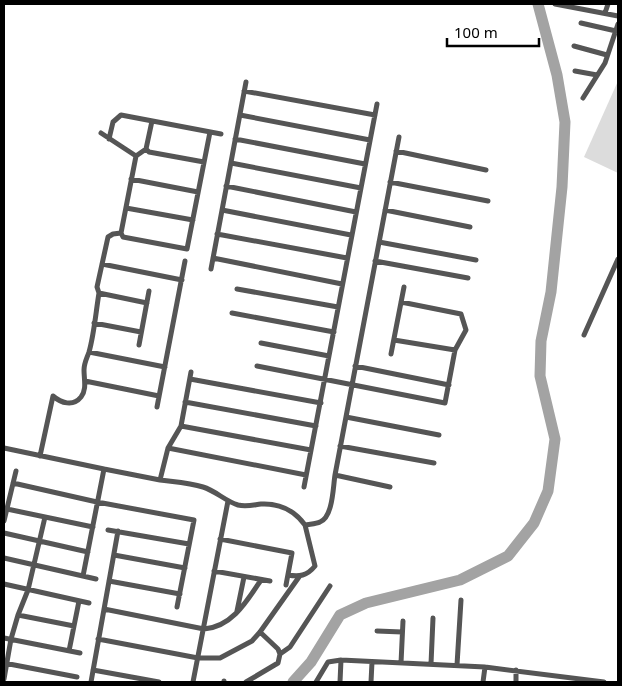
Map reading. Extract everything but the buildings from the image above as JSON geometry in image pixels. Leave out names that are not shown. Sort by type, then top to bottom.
[{"type":"street","points":[[555,4],[618,16]]},
{"type":"street","points":[[605,13],[608,4]]},
{"type":"street","points":[[581,23],[616,32]]},
{"type":"street","points":[[583,98],[608,55],[618,24]]},
{"type":"street","points":[[574,46],[608,55]]},
{"type":"street","points":[[575,71],[597,75]]},
{"type":"street","points":[[211,269],[246,82]]},
{"type":"street","points":[[244,91],[375,115]]},
{"type":"street","points":[[304,487],[377,104]]},
{"type":"street","points":[[109,139],[113,122],[121,115],[221,134]]},
{"type":"street","points":[[240,115],[370,140]]},
{"type":"street","points":[[121,233],[136,156],[146,149],[152,121]]},
{"type":"street","points":[[121,233],[123,237],[187,249],[210,132]]},
{"type":"street","points":[[102,133],[136,156]]},
{"type":"street","points":[[305,525],[321,522],[327,518],[330,510],[334,475],[399,137]]},
{"type":"street","points":[[235,139],[365,164]]},
{"type":"street","points":[[146,149],[149,152],[204,162]]},
{"type":"street","points":[[396,151],[486,170]]},
{"type":"street","points":[[231,163],[360,188]]},
{"type":"street","points":[[131,179],[198,192]]},
{"type":"street","points":[[390,182],[488,201]]},
{"type":"street","points":[[226,186],[356,212]]},
{"type":"street","points":[[126,208],[193,220]]},
{"type":"street","points":[[222,210],[351,235]]},
{"type":"street","points":[[385,210],[470,227]]},
{"type":"street","points":[[40,456],[53,396],[59,401],[75,402],[81,397],[85,389],[84,363],[89,352],[99,294],[97,287],[108,237],[121,233]]},
{"type":"street","points":[[217,234],[347,258]]},
{"type":"street","points":[[379,242],[476,260]]},
{"type":"street","points":[[213,258],[342,284]]},
{"type":"street","points":[[584,334],[618,259]]},
{"type":"street","points":[[375,260],[468,278]]},
{"type":"street","points":[[157,407],[185,261]]},
{"type":"street","points":[[102,264],[182,280]]},
{"type":"street","points":[[391,354],[404,287]]},
{"type":"street","points":[[237,289],[338,308]]},
{"type":"street","points":[[139,344],[149,291]]},
{"type":"street","points":[[99,294],[147,303]]},
{"type":"street","points":[[257,366],[445,403],[455,350],[466,330],[461,314],[401,302]]},
{"type":"street","points":[[232,313],[334,332]]},
{"type":"street","points":[[94,323],[142,332]]},
{"type":"street","points":[[394,340],[455,350]]},
{"type":"street","points":[[260,343],[329,356]]},
{"type":"street","points":[[89,352],[165,367]]},
{"type":"street","points":[[355,366],[449,385]]},
{"type":"street","points":[[160,480],[168,448],[181,426],[191,372]]},
{"type":"street","points":[[190,379],[321,403]]},
{"type":"street","points":[[85,381],[159,396]]},
{"type":"street","points":[[185,402],[316,426]]},
{"type":"street","points":[[346,417],[439,435]]},
{"type":"street","points":[[181,426],[311,450]]},
{"type":"street","points":[[340,446],[434,463]]},
{"type":"street","points":[[4,448],[203,487],[228,501],[240,505],[268,504],[281,506],[298,516],[305,525],[315,566],[299,577],[252,641],[220,658],[198,658],[98,639]]},
{"type":"street","points":[[168,448],[306,475]]},
{"type":"street","points":[[83,576],[104,469]]},
{"type":"street","points":[[4,521],[16,471]]},
{"type":"street","points":[[334,475],[390,487]]},
{"type":"street","points":[[13,483],[97,502],[194,520],[177,607]]},
{"type":"street","points":[[193,682],[228,501]]},
{"type":"street","points":[[7,508],[92,527]]},
{"type":"street","points":[[4,679],[5,663],[18,615],[28,590],[44,517]]},
{"type":"street","points":[[108,530],[190,544]]},
{"type":"street","points":[[91,682],[118,531]]},
{"type":"street","points":[[4,533],[88,552]]},
{"type":"street","points":[[220,539],[292,553],[286,585]]},
{"type":"street","points":[[114,555],[185,568]]},
{"type":"street","points":[[4,558],[96,579]]},
{"type":"street","points":[[214,572],[270,581]]},
{"type":"street","points":[[288,574],[299,577]]},
{"type":"street","points":[[237,614],[244,577]]},
{"type":"street","points":[[109,580],[180,594]]},
{"type":"street","points":[[104,609],[204,629],[217,626],[237,614],[261,580]]},
{"type":"street","points":[[4,584],[89,603]]},
{"type":"street","points":[[246,682],[278,663],[280,654],[290,647],[330,586]]},
{"type":"street","points":[[457,665],[461,600]]},
{"type":"street","points":[[69,651],[79,601]]},
{"type":"street","points":[[18,615],[74,626]]},
{"type":"street","points":[[431,664],[433,618]]},
{"type":"street","points":[[401,663],[403,621]]},
{"type":"street","points":[[377,631],[402,632]]},
{"type":"street","points":[[260,632],[274,644],[280,654]]},
{"type":"street","points":[[4,638],[80,653]]},
{"type":"street","points":[[340,682],[342,660]]},
{"type":"street","points":[[316,682],[328,662],[342,660],[484,667],[604,682]]},
{"type":"street","points":[[371,682],[372,662]]},
{"type":"street","points":[[5,663],[77,677]]},
{"type":"street","points":[[484,667],[484,682]]},
{"type":"street","points":[[93,670],[159,682]]},
{"type":"street","points":[[516,670],[516,682]]},
{"type":"street","points":[[63,682],[64,675]]},
{"type":"shaded area","points":[[618,81],[618,173],[584,157]]},
{"type":"waterway","points":[[293,682],[311,662],[340,615],[366,603],[460,580],[508,556],[534,523],[548,491],[555,439],[540,376],[541,341],[551,292],[562,187],[565,122],[557,75],[538,4]]}]
